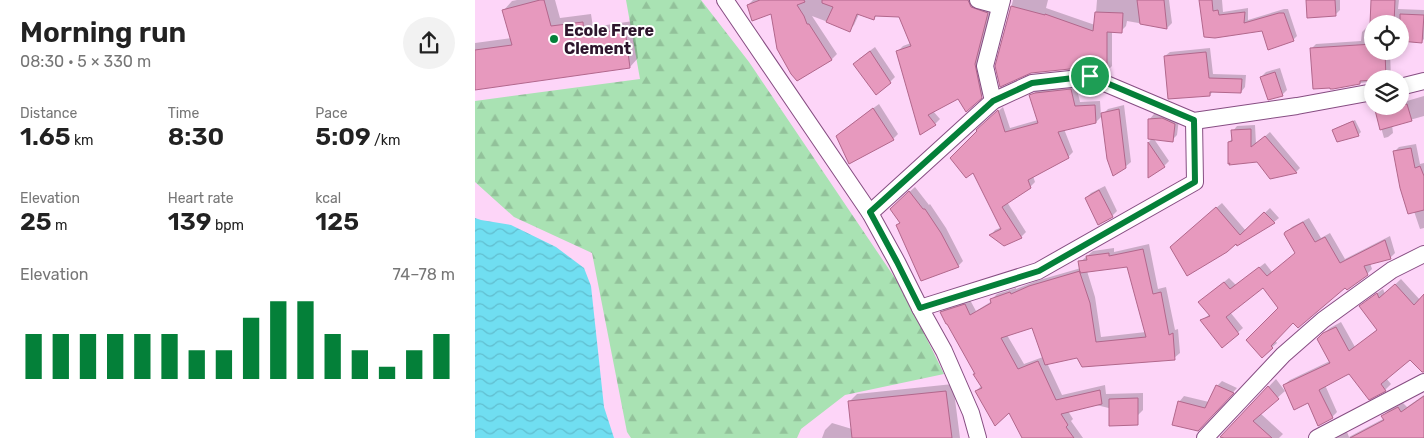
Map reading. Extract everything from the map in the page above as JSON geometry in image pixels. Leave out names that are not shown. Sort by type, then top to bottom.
[{"type":"street","points":[[725,0],[870,212],[920,308],[945,351],[971,413],[978,438]]},
{"type":"street","points":[[978,0],[1001,3],[985,66],[993,101]]},
{"type":"street","points":[[870,212],[993,101],[1032,83],[1090,76],[1194,120],[1297,106],[1364,94]]},
{"type":"street","points":[[1409,85],[1424,81]]},
{"type":"street","points":[[920,308],[1039,271],[1195,182],[1194,120]]},
{"type":"street","points":[[1205,438],[1283,355],[1323,320],[1392,270],[1424,254]]},
{"type":"street","points":[[1317,438],[1424,382]]},
{"type":"green space","points":[[626,0],[701,0],[749,62],[903,290],[944,374],[845,395],[801,429],[797,438],[631,438],[627,432],[592,253],[514,217],[475,182],[475,101],[640,79]]},
{"type":"water","points":[[475,218],[511,225],[556,247],[584,268],[591,286],[604,407],[614,438],[475,438]]},
{"type":"building","points":[[544,0],[551,26],[583,22],[584,35],[625,29],[630,68],[475,90],[475,50],[512,45],[502,10]]},
{"type":"building","points":[[760,0],[804,0],[805,2],[797,5],[807,24],[809,24],[832,60],[797,81],[777,49],[771,14],[752,21],[747,5]]},
{"type":"building","points":[[822,0],[968,0],[971,7],[988,13],[975,64],[982,98],[966,112],[958,99],[928,115],[936,125],[920,135],[896,51],[911,46],[899,17],[875,16],[874,20],[857,14],[850,32],[826,22],[833,7],[822,3]]},
{"type":"building","points":[[1137,0],[1164,0],[1167,29],[1140,24]]},
{"type":"building","points":[[1199,0],[1212,0],[1213,11],[1218,10],[1219,15],[1245,12],[1244,23],[1284,13],[1294,41],[1268,50],[1262,31],[1215,38],[1204,37]]},
{"type":"building","points":[[1306,0],[1335,0],[1336,16],[1307,18]]},
{"type":"building","points":[[1371,0],[1395,0],[1394,15],[1370,15]]},
{"type":"building","points":[[1011,6],[1045,14],[1093,31],[1095,12],[1123,13],[1122,33],[1107,32],[1107,72],[1089,67],[1031,73],[1000,87],[995,66]]},
{"type":"building","points":[[1400,14],[1424,15],[1422,43],[1409,42],[1409,15]]},
{"type":"building","points":[[1364,45],[1364,60],[1385,60],[1386,70],[1364,70],[1364,81],[1360,81],[1360,84],[1333,89],[1313,89],[1310,48]]},
{"type":"building","points":[[870,51],[891,83],[876,95],[853,64]]},
{"type":"building","points":[[1206,52],[1209,78],[1242,79],[1241,93],[1210,92],[1210,96],[1168,99],[1164,56]]},
{"type":"building","points":[[1275,72],[1283,96],[1268,100],[1260,77]]},
{"type":"building","points":[[1071,89],[1075,106],[1095,105],[1096,123],[1058,132],[1069,158],[1028,180],[1031,188],[1002,207],[1022,238],[1004,246],[989,235],[1001,229],[973,173],[966,178],[950,158],[998,110],[1005,132],[1038,123],[1029,95]]},
{"type":"building","points":[[873,108],[894,140],[849,164],[836,136]]},
{"type":"building","points":[[1119,109],[1126,168],[1113,176],[1107,159],[1101,113]]},
{"type":"building","points":[[1409,111],[1412,121],[1380,130],[1376,115],[1409,115]]},
{"type":"building","points":[[1162,118],[1175,124],[1173,142],[1148,139],[1148,119]]},
{"type":"building","points":[[1353,121],[1359,136],[1337,142],[1332,130]]},
{"type":"building","points":[[1251,129],[1251,147],[1265,136],[1297,173],[1270,179],[1257,162],[1229,165],[1228,142],[1232,141],[1231,130]]},
{"type":"building","points":[[1148,142],[1165,167],[1148,178]]},
{"type":"building","points":[[1411,148],[1415,168],[1420,166],[1424,176],[1424,210],[1408,214],[1400,188],[1393,151]]},
{"type":"building","points":[[1099,190],[1113,217],[1098,225],[1085,198]]},
{"type":"building","points":[[909,191],[925,209],[941,233],[959,267],[921,281],[896,225],[900,223],[890,209]]},
{"type":"building","points":[[1216,207],[1240,235],[1264,212],[1275,223],[1237,246],[1236,244],[1227,252],[1187,276],[1170,247]]},
{"type":"building","points":[[1303,222],[1315,242],[1325,237],[1340,263],[1385,240],[1391,259],[1364,266],[1368,275],[1347,290],[1345,288],[1298,328],[1293,323],[1271,346],[1273,348],[1262,358],[1246,340],[1278,308],[1263,288],[1226,317],[1239,334],[1222,348],[1200,320],[1210,316],[1198,302],[1224,282],[1230,289],[1259,267],[1267,276],[1295,253],[1284,234]]},
{"type":"building","points":[[1143,249],[1153,294],[1161,292],[1169,335],[1173,333],[1175,360],[1082,367],[1077,358],[1045,365],[1032,328],[1001,338],[1018,369],[1038,361],[1056,400],[1100,390],[1102,404],[1061,414],[1068,425],[1066,427],[1074,438],[1022,438],[1009,413],[995,426],[975,391],[982,388],[940,312],[965,304],[970,315],[991,303],[990,299],[1010,292],[1011,294],[1029,286],[1080,271],[1078,261],[1087,260],[1086,256],[1109,253],[1109,256]],"holes":[[[1127,267],[1146,337],[1096,342],[1090,303],[1080,273]]]},
{"type":"building","points":[[1395,284],[1414,305],[1424,294],[1424,372],[1410,360],[1381,384],[1386,391],[1369,400],[1349,374],[1345,376],[1319,390],[1333,418],[1318,426],[1308,403],[1294,410],[1283,385],[1330,363],[1317,339],[1323,333],[1336,327],[1349,351],[1377,330],[1359,306],[1377,293],[1379,298]]},
{"type":"building","points":[[1216,385],[1234,393],[1198,431],[1172,425],[1178,401],[1205,408]]},
{"type":"building","points":[[1268,386],[1279,399],[1253,421],[1272,438],[1220,437]]},
{"type":"building","points":[[946,391],[952,438],[852,438],[848,401]]},
{"type":"building","points":[[1424,396],[1424,438],[1350,438],[1384,420],[1381,416],[1398,407],[1401,412]]},
{"type":"building","points":[[1138,398],[1138,425],[1109,426],[1109,399]]},
{"type":"place","name":"Ecole Frere Clement","points":[[554,39]]},
{"type":"route","points":[[1090,76],[1194,120],[1195,182],[1039,271],[920,308],[870,212],[993,101],[1032,83],[1090,76]]}]
